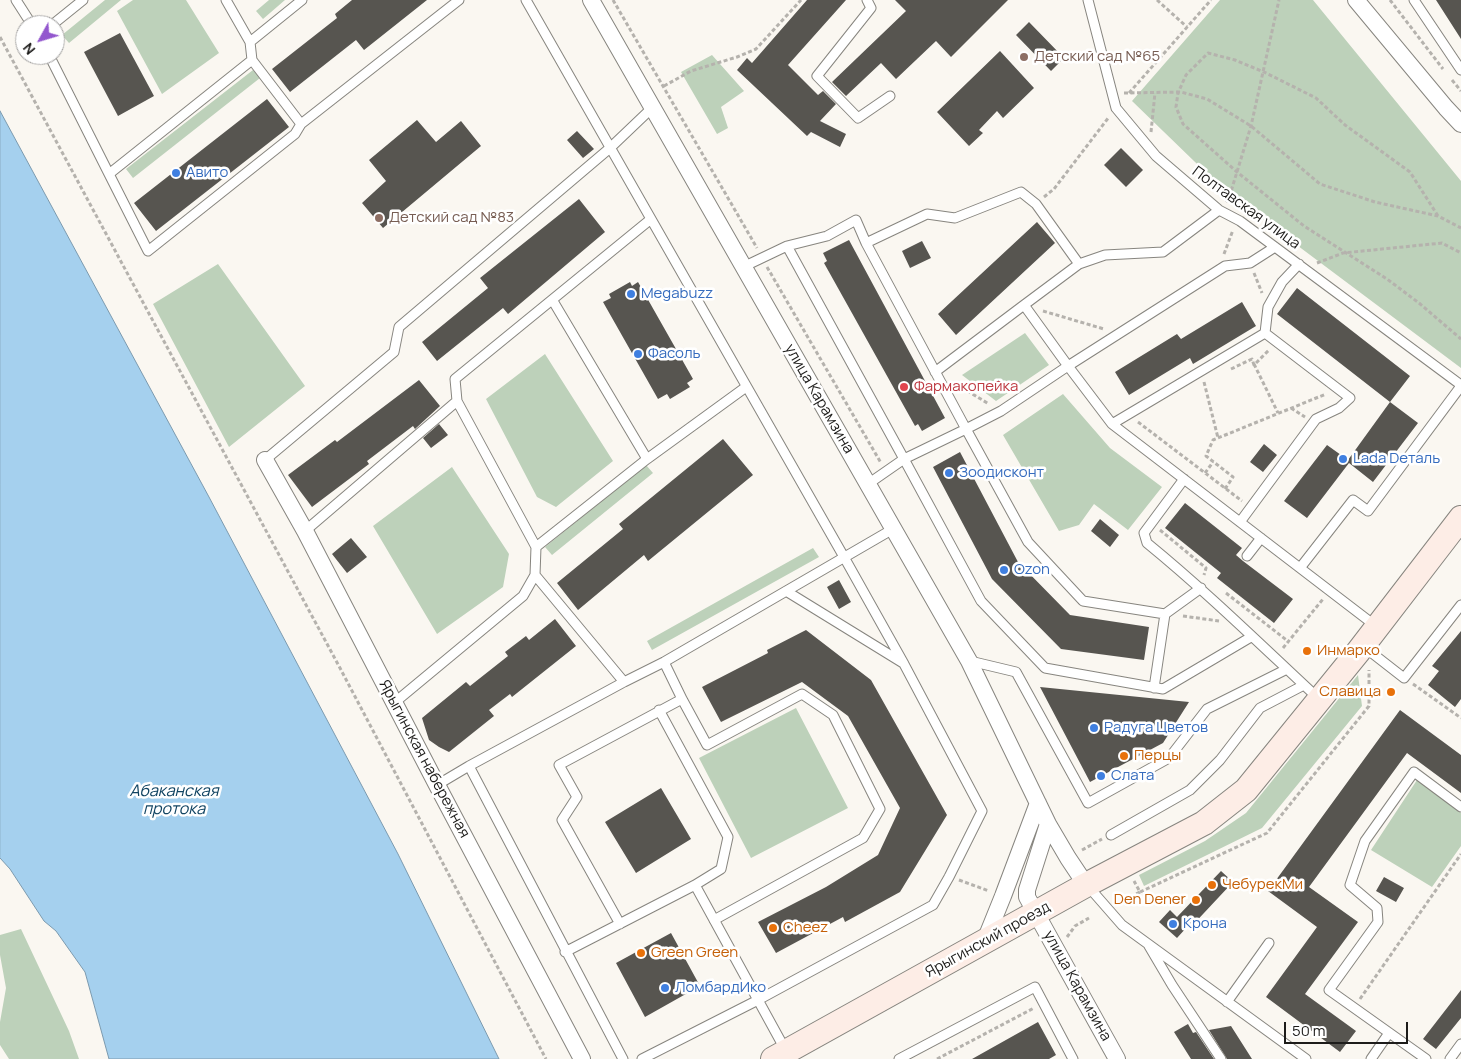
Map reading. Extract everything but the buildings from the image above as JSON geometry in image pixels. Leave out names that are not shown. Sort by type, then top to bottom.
[{"type":"main road","name":"Ярыгинский проезд","points":[[780,1055],[1086,885],[1204,823],[1246,790],[1312,692],[1366,654],[1378,627],[1461,518]]},
{"type":"street","name":"улица Карамзина","points":[[591,0],[970,661],[1048,824],[1086,885]]},
{"type":"street","points":[[1356,0],[1461,124]]},
{"type":"street","name":"Ярыгинская набережная","points":[[265,460],[305,531],[582,1059]]},
{"type":"street","points":[[984,942],[1038,802]]},
{"type":"street","name":"улица Карамзина","points":[[1048,824],[1027,890],[1028,897],[1117,1059]]},
{"type":"lane","points":[[16,0],[26,15]]},
{"type":"lane","points":[[64,15],[83,0]]},
{"type":"lane","points":[[226,0],[250,42],[252,60],[301,124]]},
{"type":"lane","points":[[250,42],[302,0]]},
{"type":"lane","points":[[54,65],[148,251],[296,134],[301,124],[459,0]]},
{"type":"lane","points":[[526,0],[844,557],[904,664],[982,811],[933,905],[758,1000],[642,1059]]},
{"type":"lane","points":[[867,0],[871,8],[817,76],[858,118],[890,96]]},
{"type":"lane","points":[[1088,0],[1114,93],[1116,108]]},
{"type":"lane","points":[[1414,0],[1461,70]]},
{"type":"lane","points":[[109,174],[252,60]]},
{"type":"lane","points":[[265,460],[394,352],[399,326],[610,148],[652,107]]},
{"type":"lane","name":"Полтавская улица","points":[[1116,108],[1156,156],[1219,210],[1240,221],[1461,386]]},
{"type":"lane","points":[[866,243],[927,214],[955,218],[1021,192],[1036,204],[1080,264]]},
{"type":"lane","points":[[935,372],[1080,264],[1105,255],[1163,252],[1219,210]]},
{"type":"lane","points":[[394,703],[523,596],[535,575],[536,547],[456,401],[455,379],[553,301],[651,219]]},
{"type":"lane","points":[[743,267],[787,246],[827,236],[856,220],[866,243],[1028,542],[1083,601],[1165,614],[1201,588]]},
{"type":"lane","points":[[787,246],[981,601],[1045,668],[1163,689],[1251,637]]},
{"type":"lane","points":[[868,484],[904,459],[1001,411],[1225,266],[1250,263],[1275,247]]},
{"type":"lane","points":[[1265,333],[1268,307],[1282,282],[1299,264]]},
{"type":"lane","points":[[553,301],[647,459]]},
{"type":"lane","points":[[1024,305],[1112,424],[1378,627]]},
{"type":"lane","points":[[1240,522],[1316,419],[1339,408],[1350,398],[1265,333]]},
{"type":"lane","points":[[1112,424],[1265,333]]},
{"type":"lane","points":[[1300,568],[1353,500],[1368,511],[1461,386]]},
{"type":"lane","points":[[536,547],[647,459],[746,387]]},
{"type":"lane","points":[[305,531],[456,401]]},
{"type":"lane","points":[[1184,479],[1144,533],[1147,543],[1201,588],[1236,624],[1312,692]]},
{"type":"lane","points":[[437,785],[664,662],[894,529]]},
{"type":"lane","points":[[1247,556],[1261,538]]},
{"type":"lane","points":[[535,575],[624,682]]},
{"type":"lane","points":[[786,591],[904,664]]},
{"type":"lane","points":[[1366,654],[1404,678],[1461,605]]},
{"type":"lane","points":[[1154,688],[1165,614]]},
{"type":"lane","points":[[970,661],[1016,672],[1088,803],[1169,758],[1207,709],[1287,669]]},
{"type":"lane","points":[[664,662],[707,745],[802,694],[833,714],[880,809],[863,838],[714,920]]},
{"type":"lane","points":[[1110,835],[1190,790],[1220,760],[1260,708],[1312,692]]},
{"type":"lane","points":[[620,924],[562,820],[577,797],[559,765],[682,699]]},
{"type":"lane","points":[[565,952],[721,869],[728,837],[660,710]]},
{"type":"lane","points":[[469,766],[565,952],[623,1059]]},
{"type":"lane","points":[[1426,1059],[1330,990],[1378,922],[1377,908],[1350,885],[1365,841],[1414,772],[1461,807]]},
{"type":"lane","points":[[694,885],[758,1000],[780,1055]]},
{"type":"lane","points":[[1086,885],[1122,925],[1306,1059]]},
{"type":"lane","points":[[1146,941],[1172,986],[1221,1059]]},
{"type":"lane","points":[[1227,1002],[1269,944]]},
{"type":"lane","points":[[899,1059],[1035,987],[1073,1059]]},
{"type":"lane","points":[[1371,1059],[1389,1033]]},
{"type":"lane","points":[[1450,1059],[1461,1044]]},
{"type":"path","points":[[613,0],[886,471]]},
{"type":"path","points":[[664,86],[690,71],[737,57],[756,49],[800,0]]},
{"type":"path","points":[[1157,0],[1187,27]]},
{"type":"path","points":[[1036,204],[1054,188],[1116,108],[1211,0]]},
{"type":"path","points":[[1219,210],[1228,198],[1251,126],[1279,0]]},
{"type":"path","points":[[1390,0],[1461,91]]},
{"type":"path","points":[[0,37],[336,660],[546,1059]]},
{"type":"path","points":[[1438,216],[1410,172],[1345,125],[1316,98],[1264,72],[1235,60],[1208,53],[1186,75],[1178,93],[1176,107],[1183,124],[1237,172],[1304,226],[1393,284],[1419,303],[1461,339]]},
{"type":"path","points":[[1114,93],[1181,92],[1207,99],[1251,126],[1320,184],[1375,202],[1438,216],[1461,228]]},
{"type":"path","points":[[1148,146],[1156,93]]},
{"type":"path","points":[[1224,257],[1233,229]]},
{"type":"path","points":[[1299,264],[1317,263],[1343,253],[1442,243],[1461,253]]},
{"type":"path","points":[[1250,263],[1268,307]]},
{"type":"path","points":[[1024,305],[1119,334]]},
{"type":"path","points":[[1254,365],[1277,342]]},
{"type":"path","points":[[1246,344],[1254,365],[1278,413]]},
{"type":"path","points":[[935,372],[1001,411]]},
{"type":"path","points":[[1200,372],[1218,438]]},
{"type":"path","points":[[1225,489],[1233,477],[1206,456],[1213,440],[1338,389]]},
{"type":"path","points":[[1127,415],[1251,508]]},
{"type":"path","points":[[1205,473],[1213,462]]},
{"type":"path","points":[[1151,523],[1206,568],[1203,575],[1210,580]]},
{"type":"path","points":[[1272,655],[1284,648],[1329,590]]},
{"type":"path","points":[[1223,591],[1289,642]]},
{"type":"path","points":[[1165,614],[1236,624]]},
{"type":"path","points":[[1118,904],[1267,833],[1369,706],[1366,654]]},
{"type":"path","points":[[1404,678],[1461,718]]},
{"type":"path","points":[[1354,1008],[1461,854]]},
{"type":"path","points":[[949,877],[994,893]]},
{"type":"path","points":[[1132,878],[1140,892]]},
{"type":"path","points":[[1066,938],[1075,926],[1089,918]]},
{"type":"path","points":[[937,1059],[1036,1008]]},
{"type":"green space","points":[[105,0],[121,0],[69,43],[65,38],[65,33]]},
{"type":"green space","points":[[133,0],[186,0],[219,53],[162,94],[117,11]]},
{"type":"green space","points":[[269,0],[285,0],[263,19],[256,11]]},
{"type":"green space","points":[[1220,0],[1313,0],[1461,181],[1461,368],[1226,192],[1132,101]]},
{"type":"green space","points":[[712,55],[744,91],[721,107],[728,128],[717,134],[681,72]]},
{"type":"green space","points":[[253,70],[260,78],[133,178],[126,169]]},
{"type":"green space","points":[[218,264],[305,386],[229,447],[153,304]]},
{"type":"green space","points":[[1025,333],[1049,365],[996,401],[962,375]]},
{"type":"green space","points":[[545,354],[613,461],[556,507],[537,497],[486,399]]},
{"type":"green space","points":[[1063,394],[1110,448],[1162,487],[1128,530],[1094,504],[1079,525],[1059,531],[1003,435]]},
{"type":"green space","points":[[646,465],[653,473],[552,555],[545,547]]},
{"type":"green space","points":[[452,467],[509,554],[503,587],[437,634],[373,526]]},
{"type":"green space","points":[[813,548],[819,557],[652,650],[647,641]]},
{"type":"green space","points":[[1358,675],[1362,706],[1262,828],[1144,886],[1139,875],[1205,841],[1246,813]]},
{"type":"green space","points":[[796,708],[848,808],[751,858],[699,758]]},
{"type":"green space","points":[[1417,780],[1461,813],[1461,846],[1432,887],[1371,850]]},
{"type":"green space","points":[[21,929],[69,1031],[79,1059],[9,1059],[0,1045],[0,1022],[6,988],[0,955],[0,935]]},
{"type":"water","name":"Абаканская протока","points":[[0,111],[209,497],[398,854],[499,1059],[109,1059],[85,972],[56,931],[44,921],[10,869],[0,858]]},
{"type":"place","name":"Детский сад №65","points":[[1024,57]]},
{"type":"place","name":"Авито","points":[[176,173]]},
{"type":"place","name":"Детский сад №83","points":[[379,218]]},
{"type":"place","name":"Megabuzz","points":[[631,294]]},
{"type":"place","name":"Фасоль","points":[[638,354]]},
{"type":"place","name":"Фармакопейка","points":[[904,387]]},
{"type":"place","name":"Lada Dеталь","points":[[1343,459]]},
{"type":"place","name":"Зоодисконт","points":[[949,473]]},
{"type":"place","name":"Ozon","points":[[1004,570]]},
{"type":"place","name":"Инмарко","points":[[1307,651]]},
{"type":"place","name":"Славица","points":[[1391,692]]},
{"type":"place","name":"Радуга Цветов","points":[[1094,728]]},
{"type":"place","name":"Перцы","points":[[1124,756]]},
{"type":"place","name":"Слата","points":[[1101,776]]},
{"type":"place","name":"ЧебурекМи","points":[[1212,885]]},
{"type":"place","name":"Den Dener","points":[[1196,900]]},
{"type":"place","name":"Крона","points":[[1173,924]]},
{"type":"place","name":"Cheez","points":[[773,928]]},
{"type":"place","name":"Green Green","points":[[641,953]]},
{"type":"place","name":"ЛомбардИко","points":[[665,988]]}]
